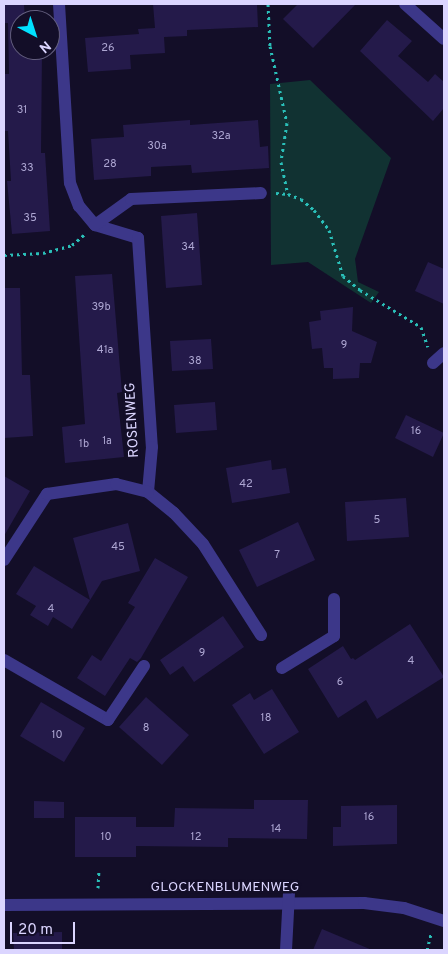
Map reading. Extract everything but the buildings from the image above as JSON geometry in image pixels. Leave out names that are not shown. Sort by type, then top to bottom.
[{"type":"street","points":[[59,4],[70,183],[79,206],[96,225],[131,199],[261,193]]},
{"type":"street","points":[[405,4],[444,39]]},
{"type":"street","name":"ROSENWEG","points":[[96,225],[138,238],[152,447],[148,492]]},
{"type":"street","points":[[433,363],[444,353]]},
{"type":"street","points":[[4,560],[47,494],[116,484],[148,492],[174,513],[203,544],[261,635]]},
{"type":"street","points":[[282,668],[334,636],[334,599]]},
{"type":"street","points":[[4,660],[108,720],[144,666]]},
{"type":"street","points":[[286,950],[290,899]]},
{"type":"street","name":"GLOCKENBLUMENWEG","points":[[4,905],[290,899],[364,903],[404,908],[444,921]]},
{"type":"path","points":[[268,4],[270,46],[287,123],[281,162],[288,194],[301,199],[314,210],[329,230],[343,276],[360,290],[422,327],[433,363]]},
{"type":"path","points":[[4,255],[43,253],[72,246],[96,225]]},
{"type":"path","points":[[98,889],[99,871]]},
{"type":"green space","points":[[310,80],[391,158],[355,259],[358,282],[379,292],[371,303],[308,262],[271,265],[270,84]]}]
